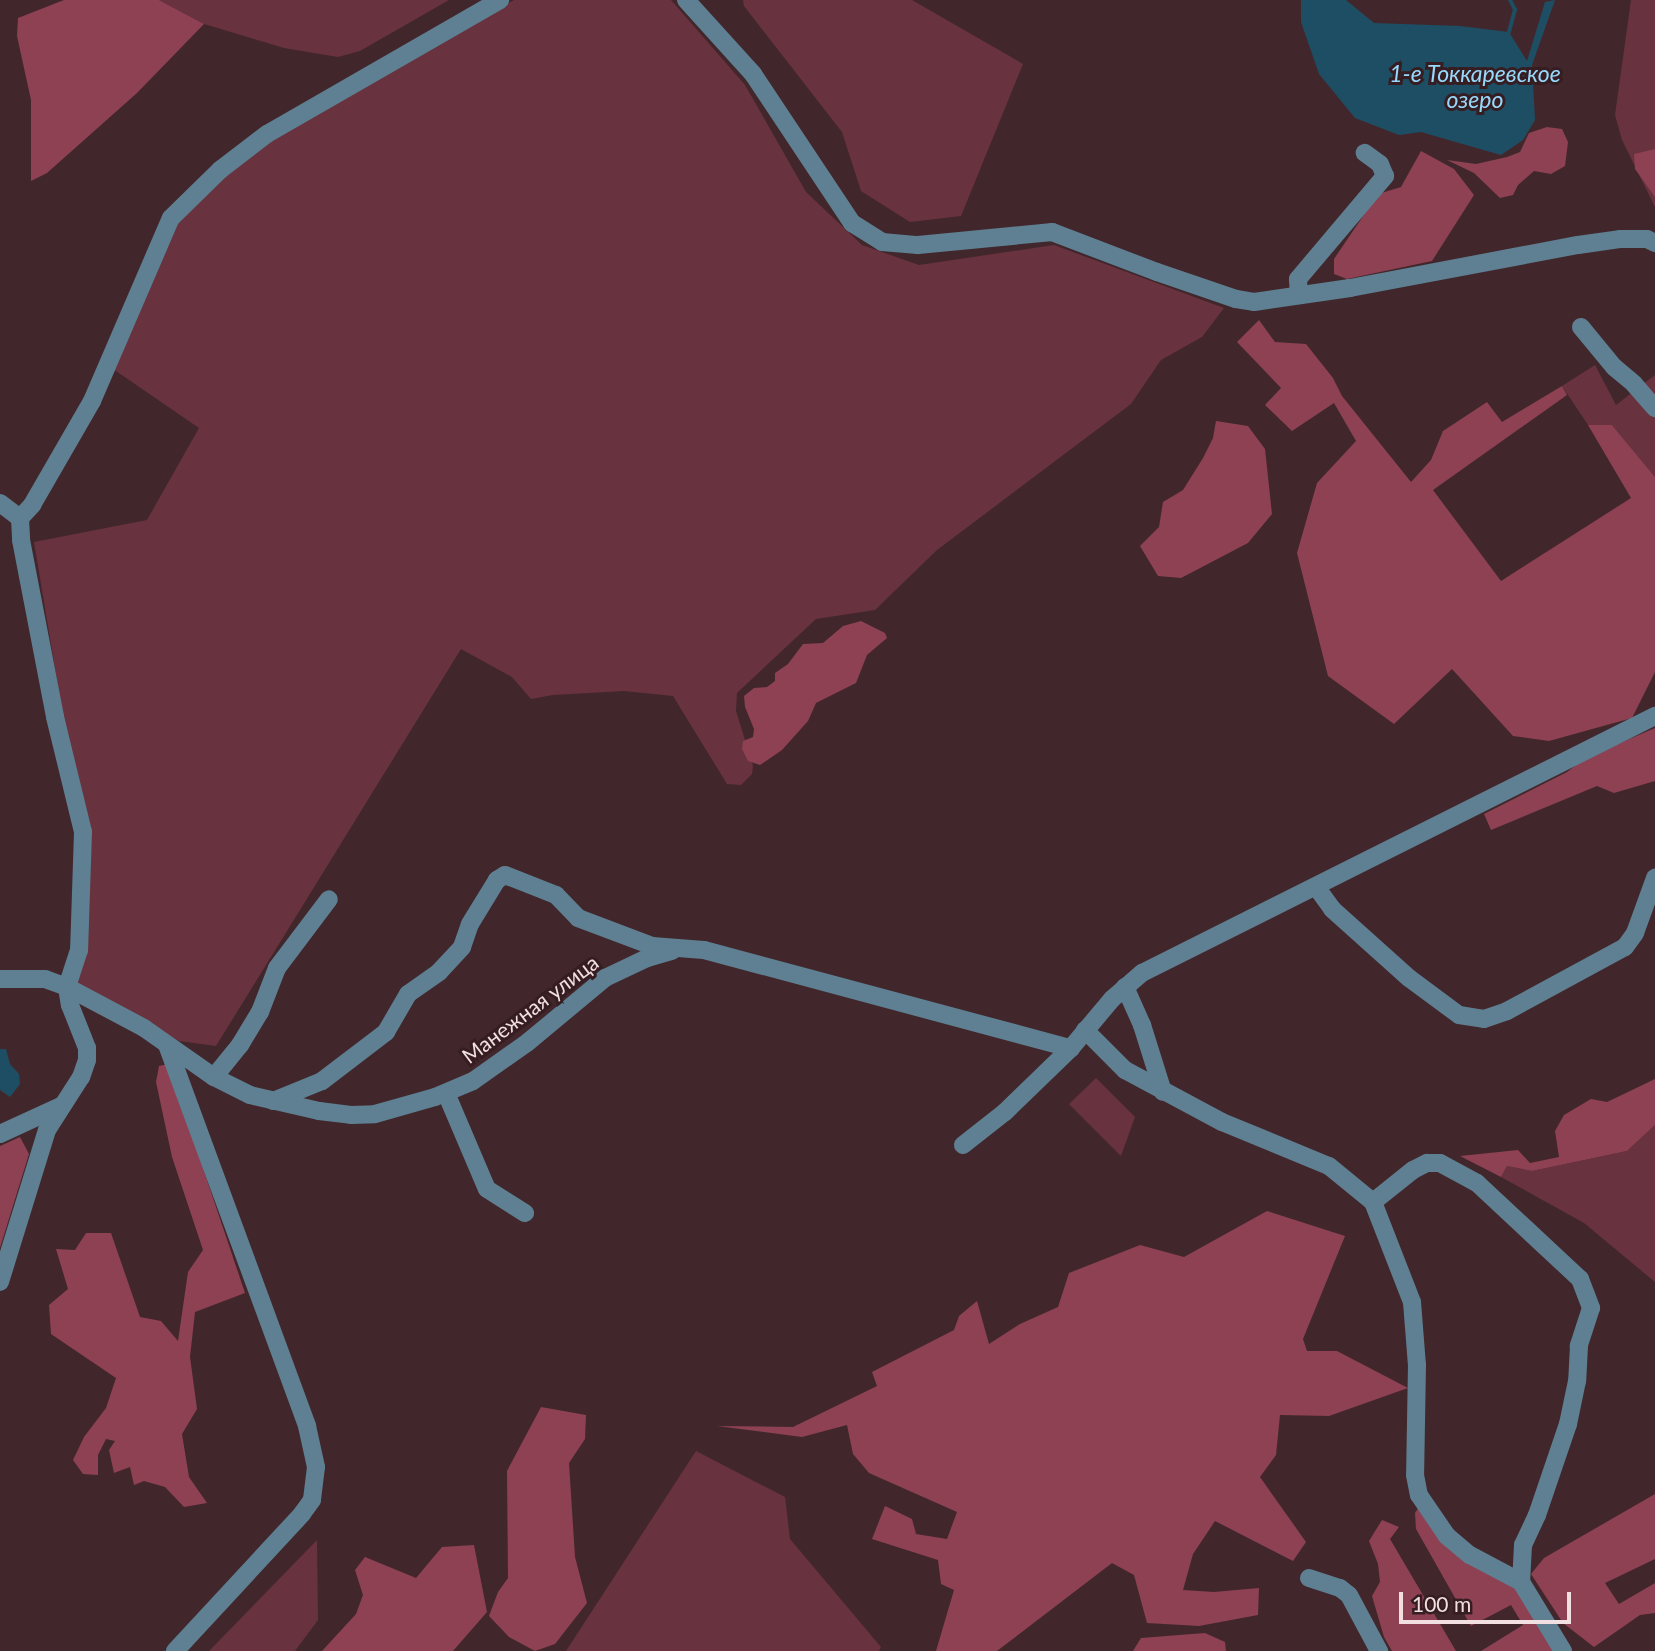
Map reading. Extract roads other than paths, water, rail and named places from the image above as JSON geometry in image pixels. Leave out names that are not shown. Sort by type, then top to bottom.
[{"type":"street","points":[[0,1282],[47,1130],[87,1060],[87,1048],[70,1006],[67,987],[79,950],[83,832],[55,717],[21,540],[20,518],[32,505],[92,401],[171,218],[220,170],[267,134],[500,0]]},
{"type":"street","points":[[685,0],[753,74],[852,223],[882,242],[918,245],[1052,232],[1236,299],[1254,302],[1578,245],[1620,239],[1647,239],[1655,243]]},
{"type":"street","points":[[1299,295],[1298,279],[1385,176],[1380,164],[1365,153]]},
{"type":"street","points":[[1581,327],[1614,368],[1634,384],[1655,408]]},
{"type":"street","points":[[0,503],[20,518]]},
{"type":"street","points":[[963,1145],[1005,1112],[1071,1048],[1125,987],[1142,973],[1317,888],[1655,716]]},
{"type":"street","points":[[272,1101],[323,1081],[386,1032],[408,994],[439,972],[462,947],[470,923],[497,880],[505,875],[556,895],[578,918],[652,946],[704,950],[1071,1048]]},
{"type":"street","points":[[1317,888],[1341,918],[1409,978],[1459,1015],[1484,1019],[1507,1011],[1625,947],[1635,933],[1655,877]]},
{"type":"street","points":[[214,1077],[240,1045],[260,1012],[277,968],[329,899]]},
{"type":"street","name":"Манежная улица","points":[[0,979],[45,979],[67,987],[144,1028],[214,1077],[250,1095],[351,1115],[375,1114],[446,1093],[497,1064],[605,978],[647,958],[686,950]]},
{"type":"street","points":[[1125,987],[1142,1025],[1163,1092]]},
{"type":"street","points":[[1085,1030],[1125,1070],[1222,1122],[1329,1166],[1373,1202],[1412,1302],[1417,1365],[1415,1475],[1419,1495],[1447,1536],[1470,1555],[1521,1582],[1563,1651]]},
{"type":"street","points":[[167,1045],[307,1426],[316,1467],[312,1500],[302,1514],[175,1651]]},
{"type":"street","points":[[446,1093],[487,1189],[525,1213]]},
{"type":"street","points":[[0,1134],[63,1105]]},
{"type":"street","points":[[1373,1202],[1413,1170],[1426,1163],[1440,1163],[1477,1183],[1580,1279],[1591,1308],[1579,1346],[1577,1381],[1568,1424],[1537,1515],[1523,1545],[1521,1582]]},
{"type":"street","points":[[1309,1578],[1340,1588],[1349,1595],[1379,1651]]},
{"type":"water","name":"1-е Токкаревское озеро","points":[[1301,0],[1346,0],[1374,23],[1460,26],[1509,32],[1527,61],[1545,2],[1555,0],[1532,65],[1535,120],[1523,140],[1501,155],[1421,132],[1399,135],[1355,118],[1319,74],[1301,22]]},
{"type":"water","points":[[0,1049],[6,1049],[10,1064],[19,1074],[20,1084],[10,1097],[0,1090]]},
{"type":"waterway","points":[[1509,32],[1515,10],[1510,0]]}]
